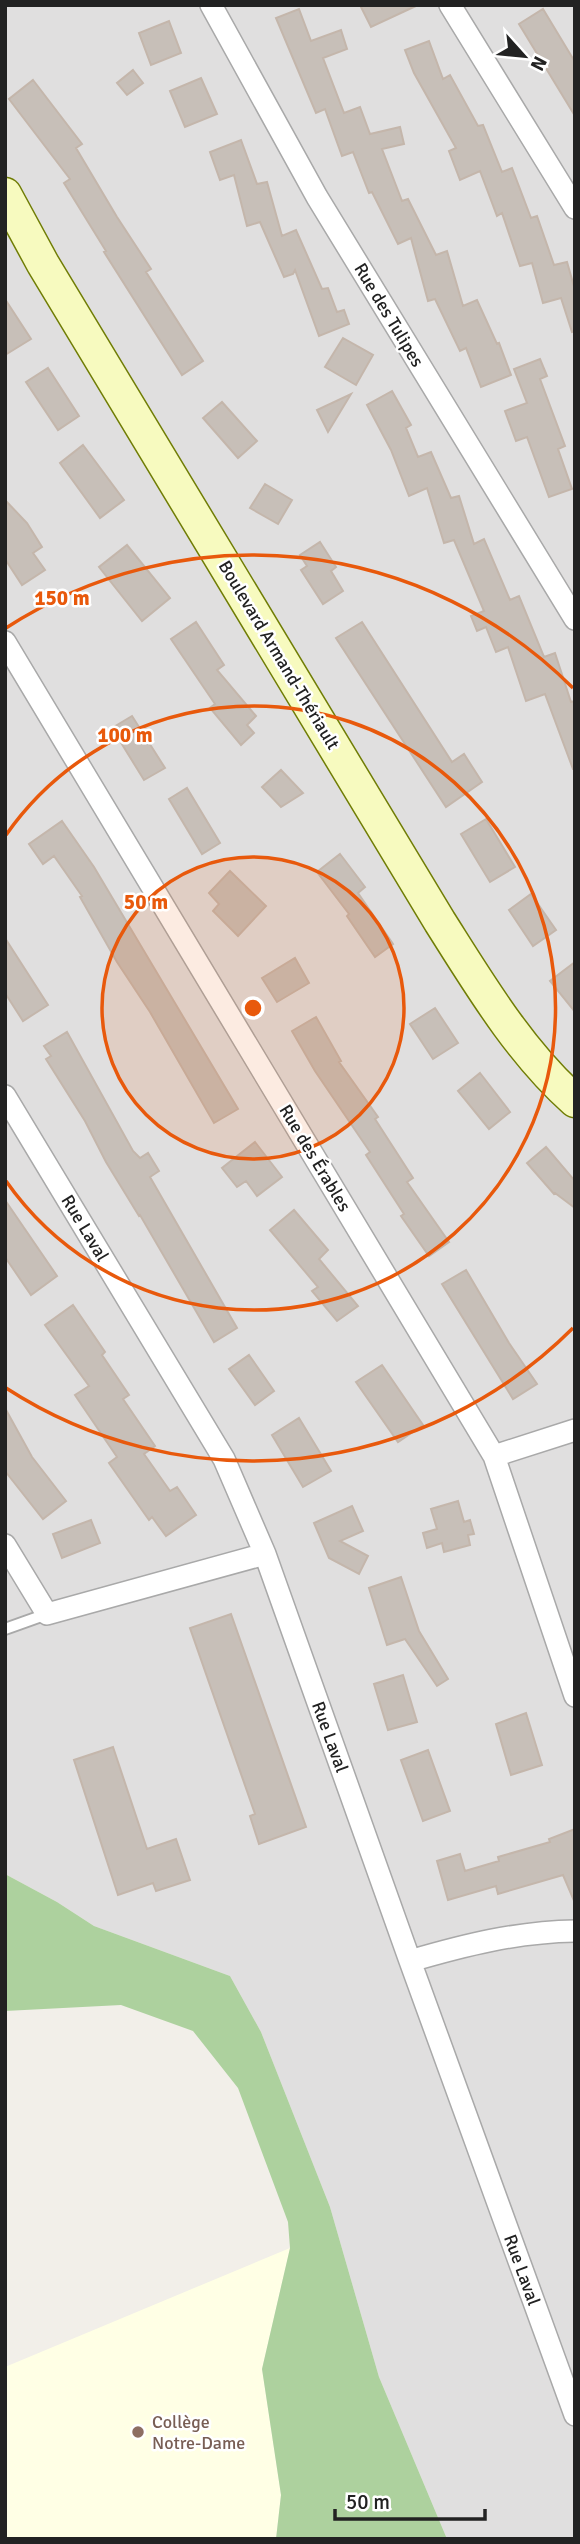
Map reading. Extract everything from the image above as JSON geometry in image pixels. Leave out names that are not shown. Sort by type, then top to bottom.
[{"type":"street","name":"Rue des Tulipes","points":[[211,5],[317,197],[575,619]]},
{"type":"street","points":[[450,5],[575,208]]},
{"type":"street","name":"Boulevard Armand-Thériault","points":[[5,194],[43,264],[440,922],[526,1049],[555,1083],[575,1101]]},
{"type":"street","name":"Rue des Érables","points":[[5,642],[494,1456],[575,1696]]},
{"type":"street","name":"Rue Laval","points":[[5,1096],[224,1459],[265,1554],[575,2415]]},
{"type":"street","points":[[494,1456],[575,1430]]},
{"type":"street","points":[[5,1545],[47,1614],[265,1554]]},
{"type":"street","points":[[410,1961],[475,1942],[546,1931],[575,1931]]},
{"type":"lane","points":[[5,1629],[47,1614]]},
{"type":"shaded area","points":[[5,5],[575,5],[575,2539],[447,2539],[379,2377],[330,2207],[261,2032],[230,1976],[94,1926],[5,1874]]},
{"type":"shaded area","name":"Collège Notre-Dame","points":[[290,2248],[262,2369],[281,2495],[276,2539],[5,2539],[5,2367]]},
{"type":"green space","points":[[5,1874],[94,1926],[230,1976],[261,2032],[330,2207],[379,2377],[447,2539],[276,2539],[281,2495],[262,2369],[290,2248],[288,2222],[238,2088],[193,2031],[121,2005],[5,2011]]},
{"type":"building","points":[[360,5],[418,5],[371,27]]},
{"type":"building","points":[[299,9],[311,41],[341,30],[347,49],[323,58],[344,113],[360,107],[370,134],[400,127],[404,144],[382,149],[402,201],[408,199],[436,255],[447,251],[463,306],[477,300],[497,344],[499,343],[511,375],[481,387],[466,348],[460,351],[435,299],[428,301],[411,238],[398,244],[372,192],[369,193],[353,152],[342,156],[325,109],[316,113],[276,18]]},
{"type":"building","points":[[543,9],[575,62],[575,116],[519,24]]},
{"type":"building","points":[[169,21],[181,53],[151,65],[139,33]]},
{"type":"building","points":[[429,41],[443,79],[450,75],[478,126],[483,125],[502,172],[512,168],[531,218],[537,216],[554,265],[567,262],[575,290],[575,331],[572,332],[561,298],[543,303],[532,263],[520,266],[502,213],[497,216],[480,171],[460,180],[449,151],[456,148],[414,73],[405,50]]},
{"type":"building","points":[[133,70],[143,83],[127,95],[117,83]]},
{"type":"building","points":[[201,78],[217,114],[185,127],[170,91]]},
{"type":"building","points":[[33,80],[82,144],[76,148],[151,269],[146,272],[203,361],[182,375],[64,183],[70,179],[9,99]]},
{"type":"building","points":[[241,140],[257,184],[267,182],[282,236],[296,230],[322,289],[328,288],[337,312],[344,310],[349,324],[319,336],[295,270],[293,274],[284,277],[260,222],[247,226],[234,175],[220,180],[210,152]]},
{"type":"building","points":[[5,299],[31,339],[5,355]]},
{"type":"building","points":[[343,338],[373,355],[356,385],[325,367]]},
{"type":"building","points":[[540,359],[547,376],[540,379],[565,446],[558,449],[572,489],[549,497],[527,437],[516,441],[505,411],[527,403],[514,369]]},
{"type":"building","points":[[48,368],[79,416],[58,430],[26,382]]},
{"type":"building","points":[[392,391],[411,425],[406,428],[418,457],[431,452],[451,498],[459,496],[474,544],[484,539],[510,600],[519,596],[544,657],[555,653],[571,702],[575,701],[575,769],[545,694],[526,701],[508,647],[496,652],[486,627],[477,631],[471,616],[484,611],[454,540],[444,543],[427,488],[409,496],[391,450],[367,405]]},
{"type":"building","points":[[351,394],[328,432],[317,410]]},
{"type":"building","points":[[222,402],[257,441],[238,458],[203,418]]},
{"type":"building","points":[[83,445],[124,500],[100,518],[60,463]]},
{"type":"building","points":[[265,484],[292,500],[278,524],[250,508]]},
{"type":"building","points":[[5,500],[27,523],[42,547],[33,553],[45,570],[22,585],[5,559]]},
{"type":"building","points":[[320,542],[336,567],[331,571],[343,591],[323,604],[301,570],[307,566],[300,555]]},
{"type":"building","points":[[127,545],[170,598],[142,621],[99,567]]},
{"type":"building","points":[[196,622],[224,665],[217,670],[256,716],[247,725],[254,733],[241,745],[210,708],[215,704],[171,639]]},
{"type":"building","points":[[362,622],[452,762],[464,754],[482,782],[446,807],[336,638]]},
{"type":"building","points":[[132,716],[165,768],[144,780],[112,728]]},
{"type":"building","points":[[281,770],[303,793],[281,807],[262,787]]},
{"type":"building","points":[[187,788],[220,843],[202,854],[169,799]]},
{"type":"building","points":[[486,819],[515,867],[490,882],[461,834]]},
{"type":"building","points":[[62,821],[94,867],[238,1109],[214,1123],[150,1012],[117,962],[80,897],[82,896],[54,856],[43,864],[29,844]]},
{"type":"building","points":[[340,854],[365,887],[358,893],[393,944],[375,957],[347,916],[349,914],[317,872]]},
{"type":"building","points":[[230,871],[266,906],[238,936],[213,911],[219,904],[209,893]]},
{"type":"building","points":[[531,894],[556,930],[533,946],[509,910]]},
{"type":"building","points":[[5,938],[48,1005],[23,1021],[5,993]]},
{"type":"building","points":[[295,958],[309,983],[277,1002],[262,978]]},
{"type":"building","points":[[575,962],[575,1012],[550,981]]},
{"type":"building","points":[[435,1008],[458,1043],[433,1059],[410,1024]]},
{"type":"building","points":[[316,1017],[341,1061],[339,1062],[378,1117],[375,1119],[413,1178],[407,1182],[449,1242],[429,1256],[401,1216],[404,1214],[366,1155],[370,1152],[315,1071],[292,1031]]},
{"type":"building","points":[[67,1032],[133,1151],[140,1158],[148,1153],[159,1171],[150,1177],[237,1328],[214,1342],[46,1059],[51,1056],[44,1046]]},
{"type":"building","points":[[480,1073],[510,1112],[489,1129],[458,1091]]},
{"type":"building","points":[[255,1142],[282,1177],[257,1196],[246,1181],[237,1187],[222,1168]]},
{"type":"building","points":[[546,1147],[575,1181],[575,1208],[554,1194],[527,1163]]},
{"type":"building","points":[[5,1200],[57,1276],[31,1295],[5,1257]]},
{"type":"building","points":[[294,1210],[328,1250],[319,1259],[358,1306],[337,1321],[312,1291],[318,1287],[270,1230]]},
{"type":"building","points":[[466,1270],[537,1384],[513,1399],[442,1284]]},
{"type":"building","points":[[73,1305],[105,1352],[102,1355],[129,1395],[123,1399],[155,1446],[144,1454],[170,1491],[177,1487],[196,1515],[166,1536],[152,1517],[149,1520],[109,1463],[117,1457],[75,1395],[89,1386],[45,1325]]},
{"type":"building","points":[[249,1355],[274,1391],[255,1405],[229,1369]]},
{"type":"building","points":[[382,1365],[423,1425],[398,1442],[356,1382]]},
{"type":"building","points":[[5,1408],[32,1457],[66,1501],[43,1519],[5,1471]]},
{"type":"building","points":[[299,1418],[331,1471],[303,1487],[272,1435]]},
{"type":"building","points":[[458,1501],[464,1522],[470,1520],[474,1534],[468,1535],[470,1545],[444,1552],[442,1543],[427,1548],[423,1533],[437,1529],[431,1509]]},
{"type":"building","points":[[352,1506],[363,1531],[340,1541],[368,1556],[359,1574],[329,1558],[314,1523]]},
{"type":"building","points":[[91,1520],[100,1543],[62,1558],[53,1534]]},
{"type":"building","points":[[401,1577],[419,1631],[448,1679],[437,1686],[405,1639],[387,1645],[369,1588]]},
{"type":"building","points":[[231,1614],[306,1827],[259,1844],[250,1816],[255,1814],[190,1628]]},
{"type":"building","points":[[403,1675],[417,1722],[388,1730],[374,1684]]},
{"type":"building","points":[[526,1713],[542,1765],[511,1775],[496,1724]]},
{"type":"building","points":[[113,1747],[147,1849],[176,1839],[190,1880],[156,1891],[153,1883],[118,1895],[74,1760]]},
{"type":"building","points":[[428,1750],[450,1811],[423,1821],[401,1760]]},
{"type":"building","points":[[575,1829],[575,1903],[563,1875],[498,1894],[496,1886],[448,1900],[437,1861],[460,1854],[465,1871],[499,1861],[498,1857],[550,1842],[549,1839]]},
{"type":"place","name":"Collège Notre-Dame","points":[[138,2432]]}]
